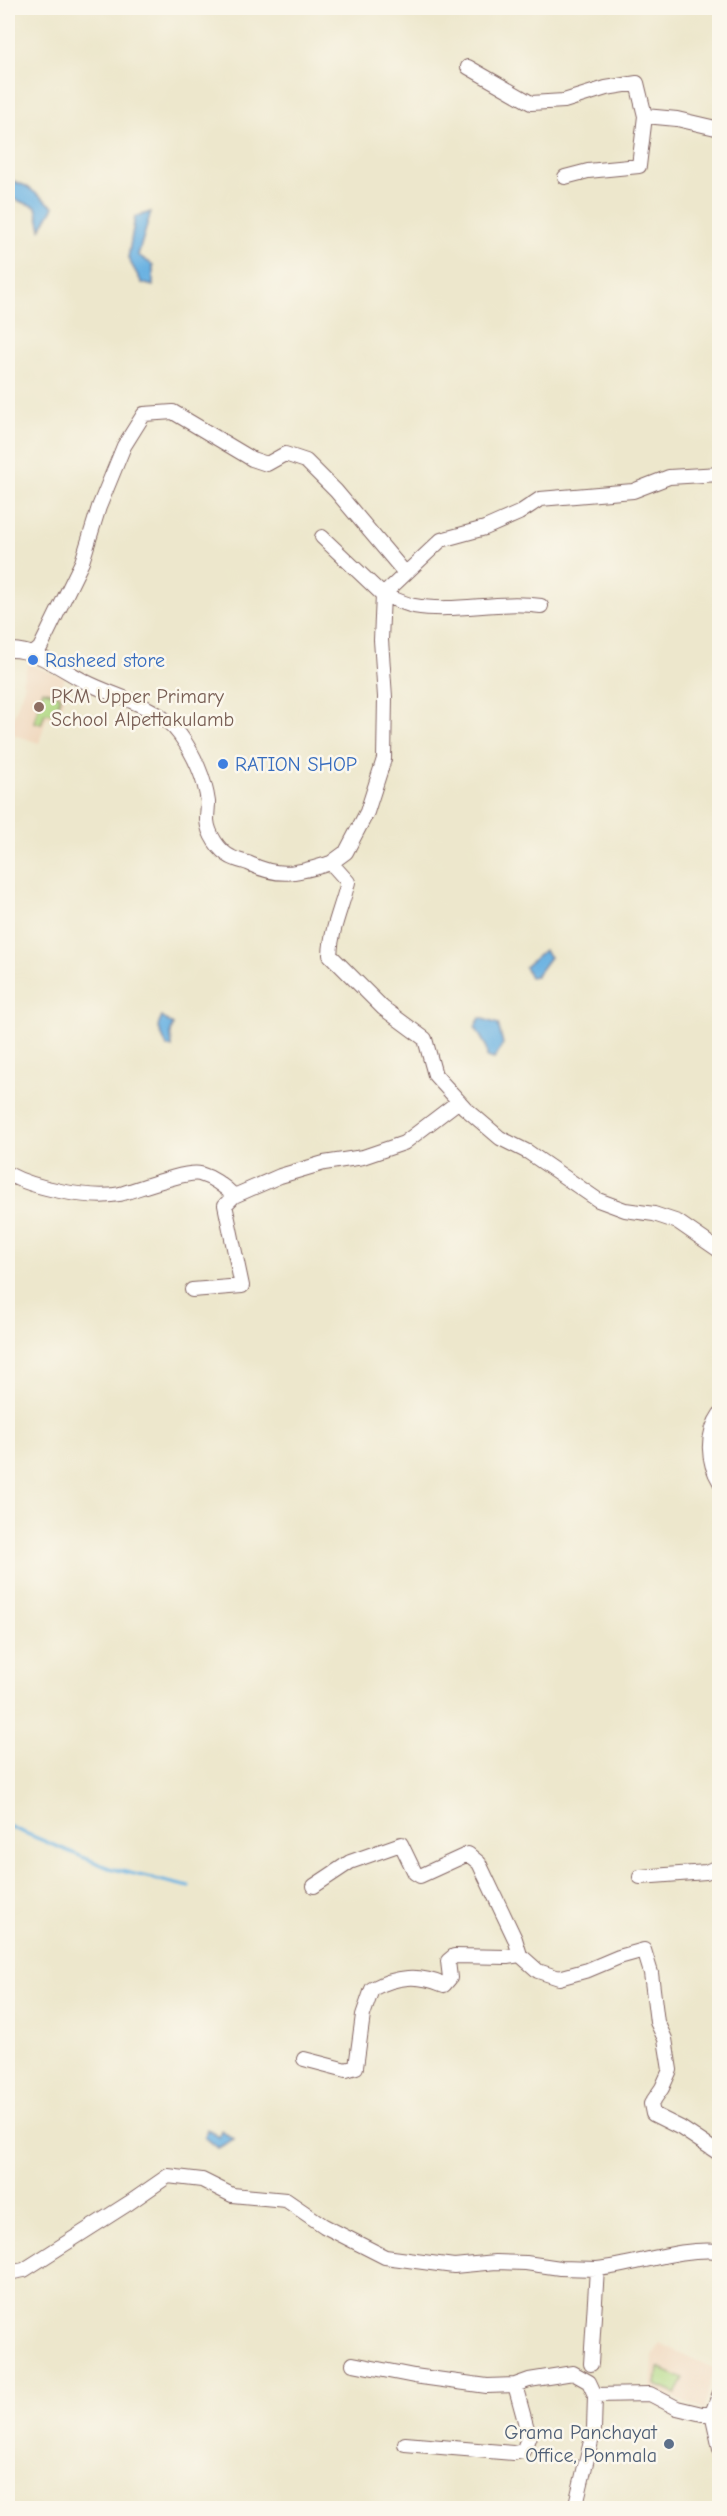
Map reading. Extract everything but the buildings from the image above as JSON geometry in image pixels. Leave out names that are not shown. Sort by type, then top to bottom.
[{"type":"street","points":[[468,67],[531,104],[564,101],[606,88],[637,83],[645,116],[639,166],[588,171],[566,177]]},
{"type":"street","points":[[645,116],[677,119],[720,129]]},
{"type":"street","points":[[33,654],[40,648],[82,562],[99,507],[124,446],[144,414],[173,412],[252,459],[267,464],[285,454],[306,461],[336,491],[405,573]]},
{"type":"street","points":[[8,650],[20,649],[33,654],[107,693],[149,709],[166,720],[180,734],[197,764],[208,802],[207,822],[219,847],[230,857],[263,871],[302,872],[331,863],[346,852],[367,812],[384,759],[385,697],[381,640],[383,595],[405,573],[441,540],[485,528],[519,513],[540,499],[633,491],[669,477],[720,474]]},
{"type":"street","points":[[322,537],[383,595],[413,606],[459,607],[492,603],[541,606]]},
{"type":"street","points":[[331,863],[348,882],[340,914],[331,931],[330,955],[383,1008],[425,1039],[435,1075],[459,1101],[500,1138],[528,1152],[598,1200],[625,1210],[654,1214],[678,1222],[720,1251]]},
{"type":"street","points":[[192,1290],[242,1286],[225,1205],[234,1196],[280,1176],[324,1163],[363,1158],[404,1143],[459,1101]]},
{"type":"street","points":[[8,1174],[70,1193],[119,1194],[141,1186],[197,1173],[219,1182],[234,1196]]},
{"type":"street","points":[[720,1414],[712,1425],[710,1444],[712,1467],[720,1482]]},
{"type":"street","points":[[314,1886],[350,1862],[401,1844],[415,1873],[420,1876],[468,1854],[479,1863],[515,1939],[520,1955],[538,1971],[559,1978],[644,1950],[651,1973],[657,2022],[665,2039],[670,2070],[651,2104],[653,2114],[681,2128],[720,2154]]},
{"type":"street","points":[[640,1877],[706,1872],[720,1866]]},
{"type":"street","points":[[304,2058],[346,2070],[356,2067],[363,2015],[372,1989],[379,1985],[405,1977],[425,1978],[444,1985],[450,1978],[448,1961],[454,1956],[507,1957],[520,1955]]},
{"type":"street","points":[[8,2273],[24,2270],[168,2176],[202,2180],[232,2195],[286,2200],[324,2226],[385,2258],[453,2266],[516,2262],[560,2268],[597,2269],[622,2267],[662,2256],[707,2250],[720,2251]]},
{"type":"street","points":[[591,2364],[597,2269]]},
{"type":"street","points":[[353,2364],[467,2383],[515,2385],[537,2378],[573,2373],[589,2382],[595,2395],[594,2429],[575,2508]]},
{"type":"street","points":[[405,2444],[513,2453],[523,2451],[529,2436],[515,2385]]},
{"type":"street","points":[[720,2393],[716,2414],[720,2449]]},
{"type":"street","points":[[595,2395],[650,2394],[677,2408],[702,2414],[716,2414]]},
{"type":"shaded area","name":"PKM Upper Primary School Alpettakulamb","points":[[28,664],[65,678],[60,692],[65,696],[57,718],[47,717],[39,743],[8,733],[25,684],[22,682]]},
{"type":"shaded area","points":[[660,2343],[714,2369],[704,2410],[651,2388],[653,2356]]},
{"type":"green space","points":[[43,690],[61,696],[55,714],[45,713],[41,724],[34,722]]},
{"type":"green space","points":[[658,2368],[684,2379],[676,2394],[656,2385]]},
{"type":"water","points":[[8,179],[26,186],[54,207],[41,229],[36,207],[8,197]]},
{"type":"water","points":[[151,212],[138,255],[153,265],[153,286],[142,283],[128,258],[135,217]]},
{"type":"water","points":[[544,950],[550,957],[536,976],[530,977],[525,967]]},
{"type":"water","points":[[162,1017],[173,1025],[172,1047],[167,1047],[158,1026]]},
{"type":"water","points":[[480,1018],[498,1024],[503,1044],[494,1059],[487,1057],[486,1046],[475,1027]]},
{"type":"water","points":[[207,2129],[219,2137],[221,2131],[234,2139],[218,2148],[205,2137]]},
{"type":"waterway","points":[[8,1826],[109,1868],[189,1887]]},
{"type":"place","name":"Rasheed store","points":[[33,660]]},
{"type":"place","name":"PKM Upper Primary School Alpettakulamb","points":[[39,707]]},
{"type":"place","name":"RATION SHOP","points":[[223,764]]},
{"type":"place","name":"Grama Panchayat Office, Ponmala","points":[[669,2444]]}]
